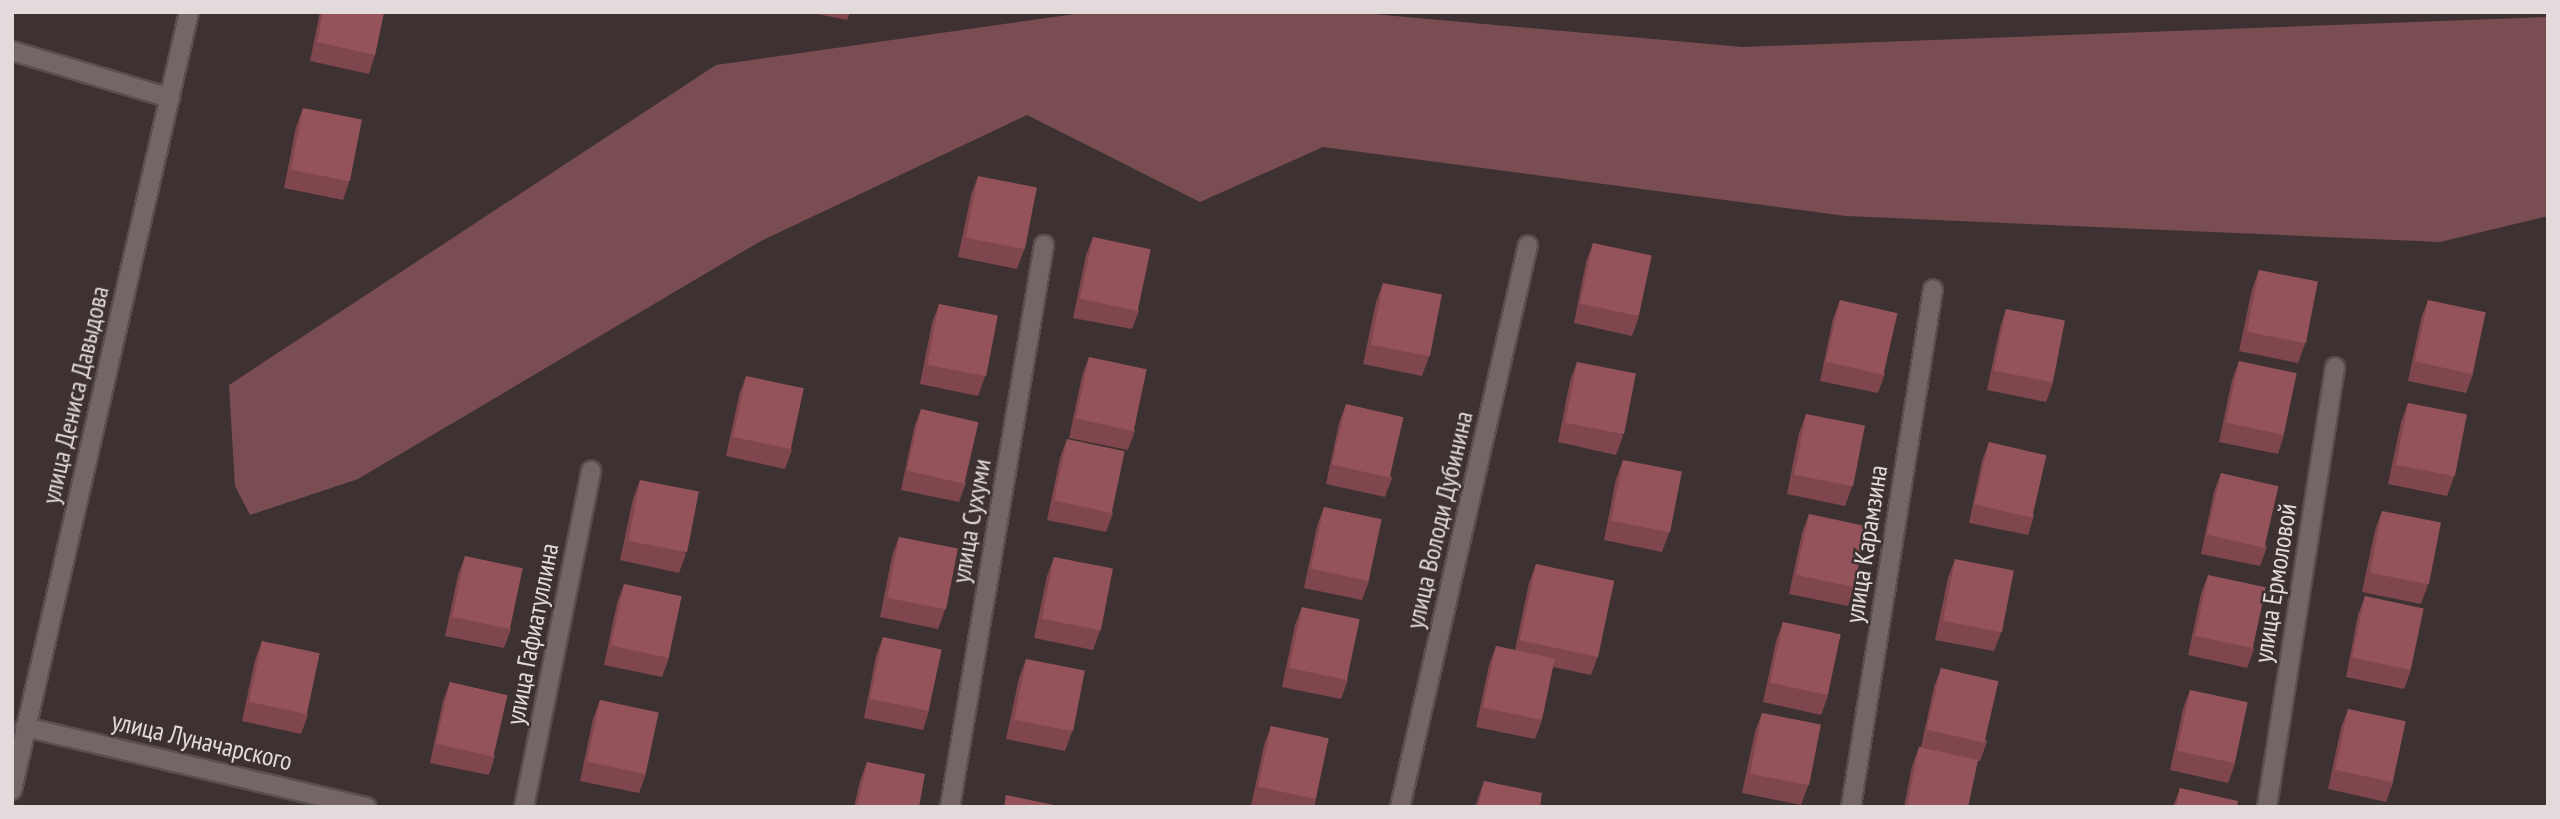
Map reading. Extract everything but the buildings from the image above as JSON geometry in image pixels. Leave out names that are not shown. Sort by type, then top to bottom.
[{"type":"street","name":"улица Дениса Давыдова","points":[[12,790],[189,12]]},
{"type":"street","points":[[12,51],[170,99]]},
{"type":"street","name":"улица Сухуми","points":[[950,807],[1044,245]]},
{"type":"street","name":"улица Володи Дубинина","points":[[1400,807],[1528,245]]},
{"type":"street","name":"улица Карамзина","points":[[1851,807],[1933,289]]},
{"type":"street","name":"улица Ермоловой","points":[[2267,807],[2335,367]]},
{"type":"street","name":"улица Гафиатуллина","points":[[524,807],[591,471]]},
{"type":"street","name":"улица Луначарского","points":[[25,727],[367,807]]},
{"type":"shaded area","points":[[1089,12],[1351,12],[1743,47],[2548,17],[2548,216],[2440,242],[1846,216],[1323,147],[1200,202],[1027,115],[759,242],[358,479],[250,515],[235,486],[229,385],[716,65]]}]
